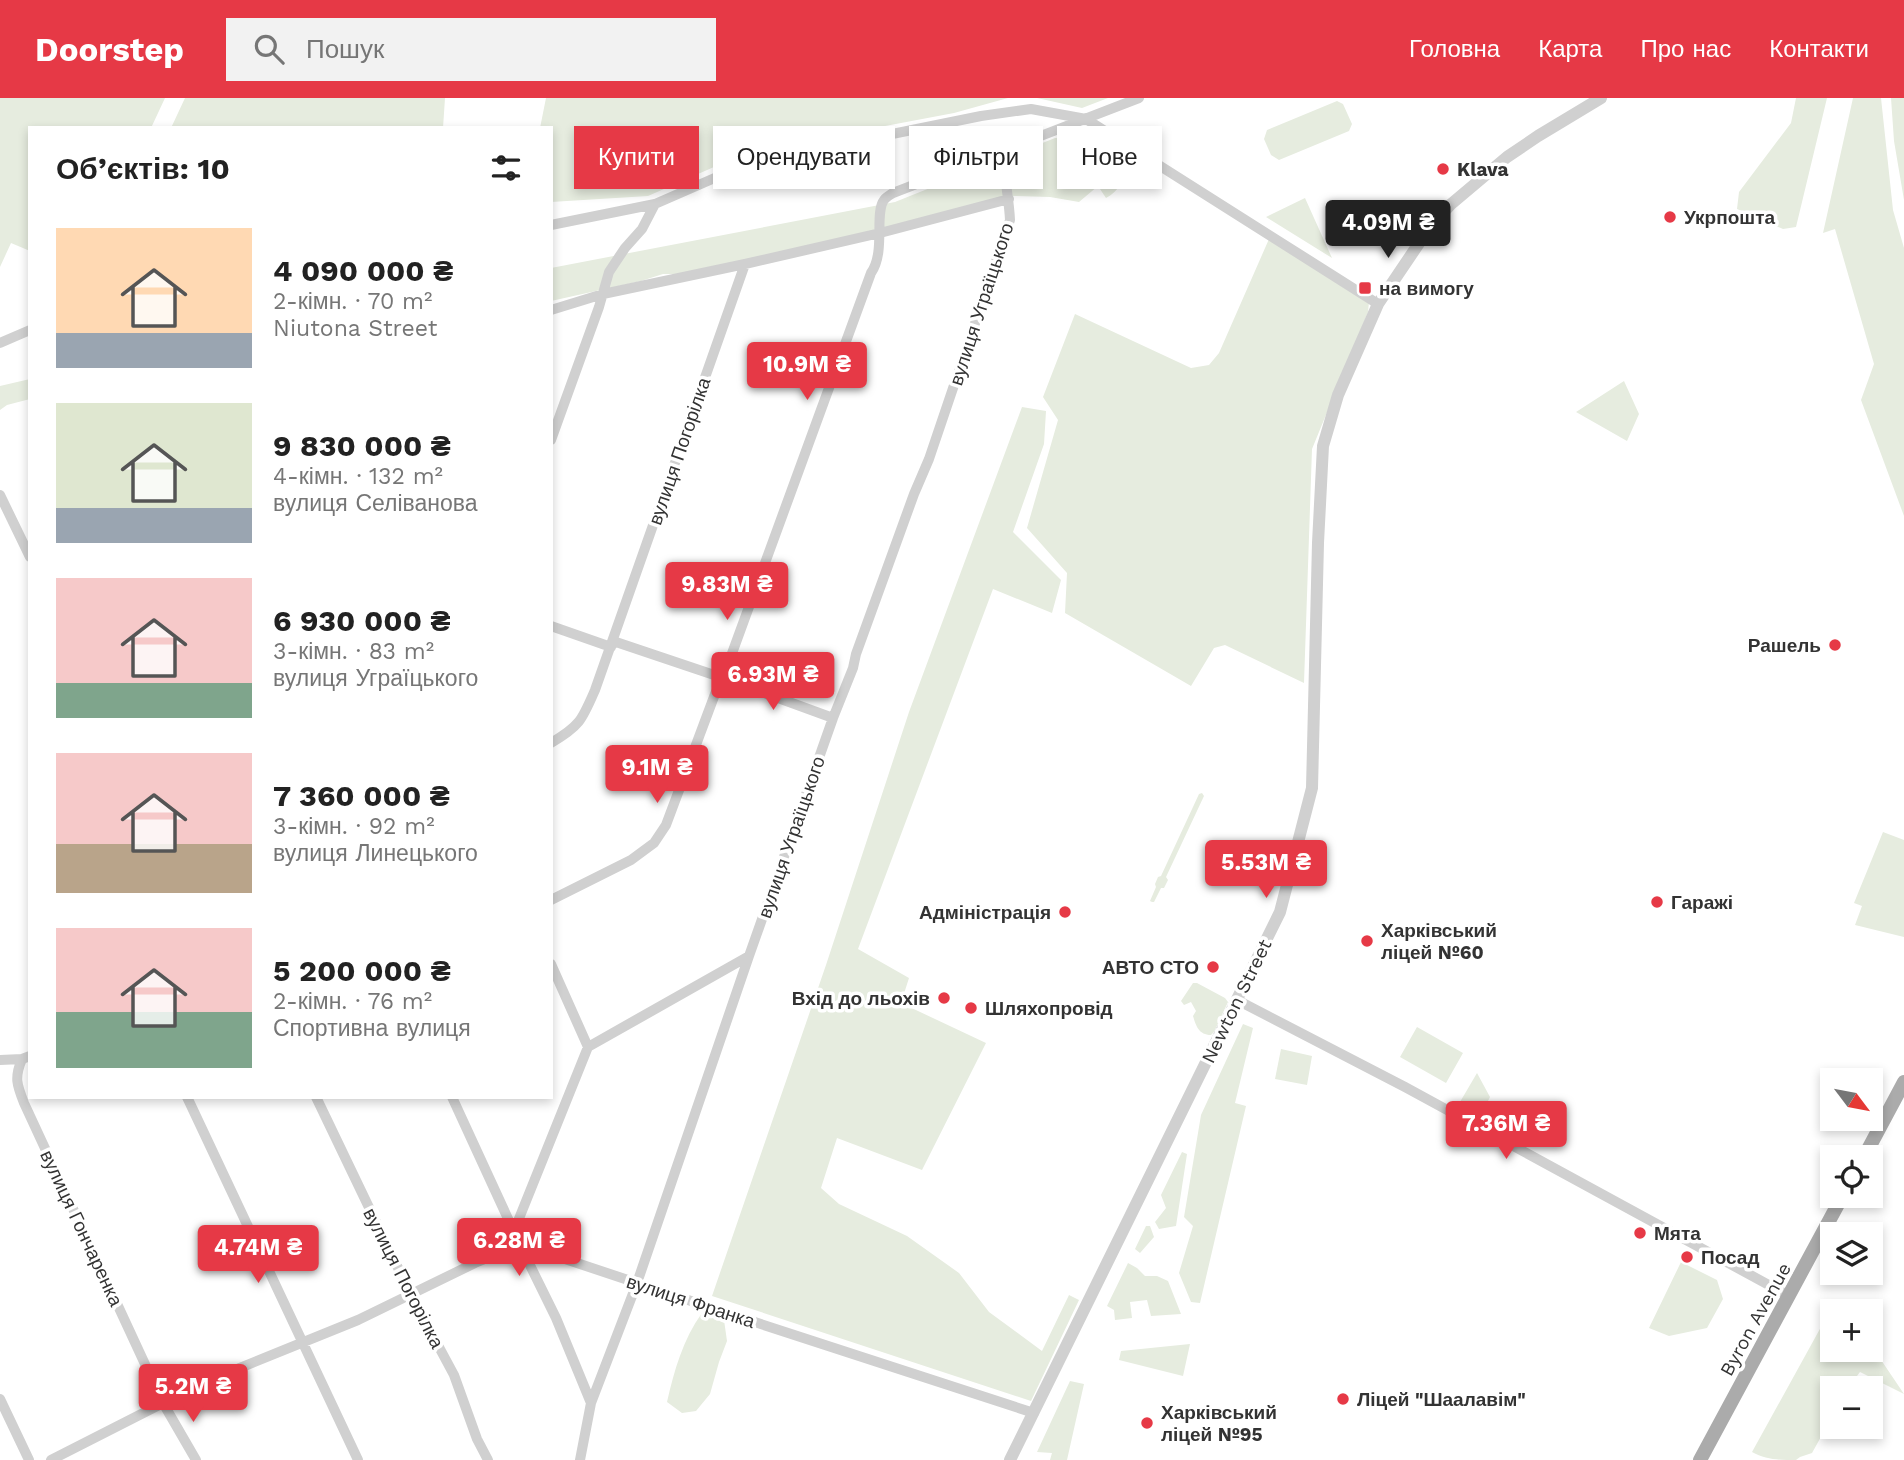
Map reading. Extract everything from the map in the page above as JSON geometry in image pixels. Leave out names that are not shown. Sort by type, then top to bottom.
[{"type":"main road","points":[[1870,1145],[1904,1082]]},
{"type":"main road","name":"Byron Avenue","points":[[1700,1460],[1836,1208]]},
{"type":"street","points":[[1043,136],[1139,98]]},
{"type":"street","name":"Newton Street","points":[[1010,1460],[1280,912],[1311,788],[1317,555],[1323,446],[1338,395],[1378,304],[1432,224],[1450,205],[1507,157],[1601,98]]},
{"type":"street","points":[[553,225],[655,204],[750,163],[981,116],[1031,109],[1086,119],[1378,304]]},
{"type":"street","points":[[553,899],[631,860],[654,843],[666,825],[723,678],[871,273],[876,267],[881,206],[885,198],[909,189]]},
{"type":"street","name":"вулиця Уграїцького","points":[[580,1460],[591,1402],[637,1283],[749,956],[957,377],[1010,220],[1007,189]]},
{"type":"street","points":[[553,309],[603,294],[880,233],[1009,199]]},
{"type":"street","points":[[553,434],[609,272],[642,229],[655,204]]},
{"type":"street","name":"вулиця Погорілка","points":[[553,742],[576,726],[595,691],[745,264]]},
{"type":"street","points":[[0,343],[28,331]]},
{"type":"street","points":[[0,495],[28,552]]},
{"type":"street","points":[[553,627],[723,678],[833,718]]},
{"type":"street","points":[[514,1231],[588,1047],[749,956]]},
{"type":"street","points":[[553,968],[588,1047]]},
{"type":"street","points":[[1237,1000],[1789,1296]]},
{"type":"street","points":[[0,1060],[26,1058]]},
{"type":"street","name":"вулиця Гончаренка","points":[[26,1058],[17,1071],[17,1085],[163,1403],[196,1460]]},
{"type":"street","points":[[188,1099],[358,1460]]},
{"type":"street","name":"вулиця Погорілка","points":[[317,1099],[411,1296],[454,1375],[477,1439],[488,1460]]},
{"type":"street","points":[[453,1099],[556,1318],[591,1402]]},
{"type":"street","points":[[51,1460],[163,1403],[358,1320],[475,1263],[521,1247]]},
{"type":"street","name":"вулиця Франка","points":[[521,1247],[532,1248],[1034,1413]]},
{"type":"street","points":[[0,1399],[29,1460]]},
{"type":"shaded area","points":[[0,98],[165,98],[152,126],[28,126],[28,250],[11,243],[0,267]]},
{"type":"shaded area","points":[[185,98],[445,98],[443,126],[172,126]]},
{"type":"shaded area","points":[[546,98],[1008,98],[954,113],[885,126],[713,126],[713,167],[699,174],[699,126],[574,126],[574,189],[664,189],[648,196],[553,202],[553,126],[540,126]]},
{"type":"shaded area","points":[[1037,98],[1108,98],[1082,108]]},
{"type":"shaded area","points":[[1796,98],[1827,98],[1796,227],[1783,229],[1737,209],[1739,192],[1791,123]]},
{"type":"shaded area","points":[[1853,98],[1881,98],[1893,210],[1904,248],[1904,516],[1861,400],[1874,364],[1835,229],[1823,233]]},
{"type":"shaded area","points":[[1891,98],[1904,98],[1904,200],[1894,141]]},
{"type":"shaded area","points":[[1337,101],[1343,104],[1352,124],[1349,131],[1279,160],[1271,155],[1264,139],[1267,130]]},
{"type":"shaded area","points":[[1057,138],[1057,189],[1094,189],[1079,202],[1050,197],[1014,196],[935,219],[679,274],[663,274],[553,301],[553,268],[895,202],[928,189],[1043,189],[1043,143]]},
{"type":"shaded area","points":[[1100,189],[1117,189],[1111,195],[1106,198]]},
{"type":"shaded area","points":[[1305,198],[1332,258],[1266,217]]},
{"type":"shaded area","points":[[1269,239],[1369,302],[1368,312],[1312,449],[1304,683],[1225,645],[1214,648],[1191,686],[1065,613],[1067,573],[1027,528],[1058,420],[1043,397],[1075,314],[1191,368],[1209,365],[1219,353]]},
{"type":"shaded area","points":[[28,379],[28,400],[7,405],[0,410],[0,386]]},
{"type":"shaded area","points":[[1624,381],[1639,414],[1627,441],[1576,412]]},
{"type":"shaded area","points":[[1022,407],[1046,411],[1044,444],[1013,532],[1061,580],[1052,613],[993,589],[858,949],[909,978],[901,1003],[986,1043],[922,1170],[837,1138],[821,1188],[839,1204],[907,1236],[959,1273],[989,1312],[1042,1351],[1069,1295],[1079,1300],[1031,1401],[712,1296],[826,965],[909,712]]},
{"type":"shaded area","points":[[1199,794],[1204,796],[1166,877],[1168,880],[1152,902],[1150,901],[1158,877],[1161,876]]},
{"type":"shaded area","points":[[1883,832],[1904,840],[1904,937],[1855,925],[1862,906],[1854,903]]},
{"type":"shaded area","points":[[1193,983],[1228,1002],[1211,1035],[1201,1032],[1197,1026],[1193,1016],[1196,1011],[1191,1002],[1184,1005],[1181,1001]]},
{"type":"shaded area","points":[[1243,1024],[1253,1028],[1235,1103],[1246,1106],[1200,1303],[1191,1302],[1179,1273],[1193,1226],[1184,1217],[1201,1115]]},
{"type":"shaded area","points":[[1417,1027],[1463,1053],[1446,1083],[1400,1057]]},
{"type":"shaded area","points":[[1281,1049],[1312,1056],[1307,1085],[1275,1079]]},
{"type":"shaded area","points":[[1477,1073],[1490,1097],[1481,1115],[1460,1102]]},
{"type":"shaded area","points":[[1182,1152],[1187,1154],[1176,1226],[1159,1229],[1155,1222],[1166,1208],[1161,1195]]},
{"type":"shaded area","points":[[1146,1226],[1150,1226],[1154,1237],[1140,1253],[1135,1249]]},
{"type":"shaded area","points":[[1681,1262],[1717,1280],[1723,1299],[1707,1328],[1669,1336],[1649,1328]]},
{"type":"shaded area","points":[[1128,1263],[1145,1276],[1157,1276],[1168,1281],[1181,1314],[1151,1316],[1147,1300],[1130,1302],[1132,1318],[1115,1320],[1114,1310],[1107,1306]]},
{"type":"shaded area","points":[[702,1313],[724,1320],[727,1341],[710,1394],[696,1411],[682,1413],[667,1402],[680,1356]]},
{"type":"shaded area","points":[[1820,1329],[1820,1362],[1882,1362],[1904,1394],[1883,1384],[1883,1376],[1868,1376],[1860,1372],[1857,1376],[1820,1376],[1820,1439],[1812,1453],[1796,1460],[1779,1460],[1752,1452]]},
{"type":"shaded area","points":[[1190,1344],[1183,1376],[1119,1360],[1121,1351]]},
{"type":"shaded area","points":[[1070,1381],[1084,1384],[1067,1460],[1050,1460],[1052,1453],[1037,1452]]},
{"type":"place","name":"Klava","points":[[1443,169]]},
{"type":"place","name":"Укрпошта","points":[[1670,217]]},
{"type":"place","name":"на вимогу","points":[[1365,288]]},
{"type":"place","name":"Рашель","points":[[1835,645]]},
{"type":"place","name":"Гаражі","points":[[1657,902]]},
{"type":"place","name":"Адміністрація","points":[[1065,912]]},
{"type":"place","name":"Харківський ліцей №60","points":[[1367,941]]},
{"type":"place","name":"АВТО СТО","points":[[1213,967]]},
{"type":"place","name":"Вхід до льохів","points":[[944,998]]},
{"type":"place","name":"Шляхопровід","points":[[971,1008]]},
{"type":"place","name":"Мята","points":[[1640,1233]]},
{"type":"place","name":"Посад","points":[[1687,1257]]},
{"type":"place","name":"Ліцей \"Шаалавім\"","points":[[1343,1399]]},
{"type":"place","name":"Харківський ліцей №95","points":[[1147,1423]]}]
